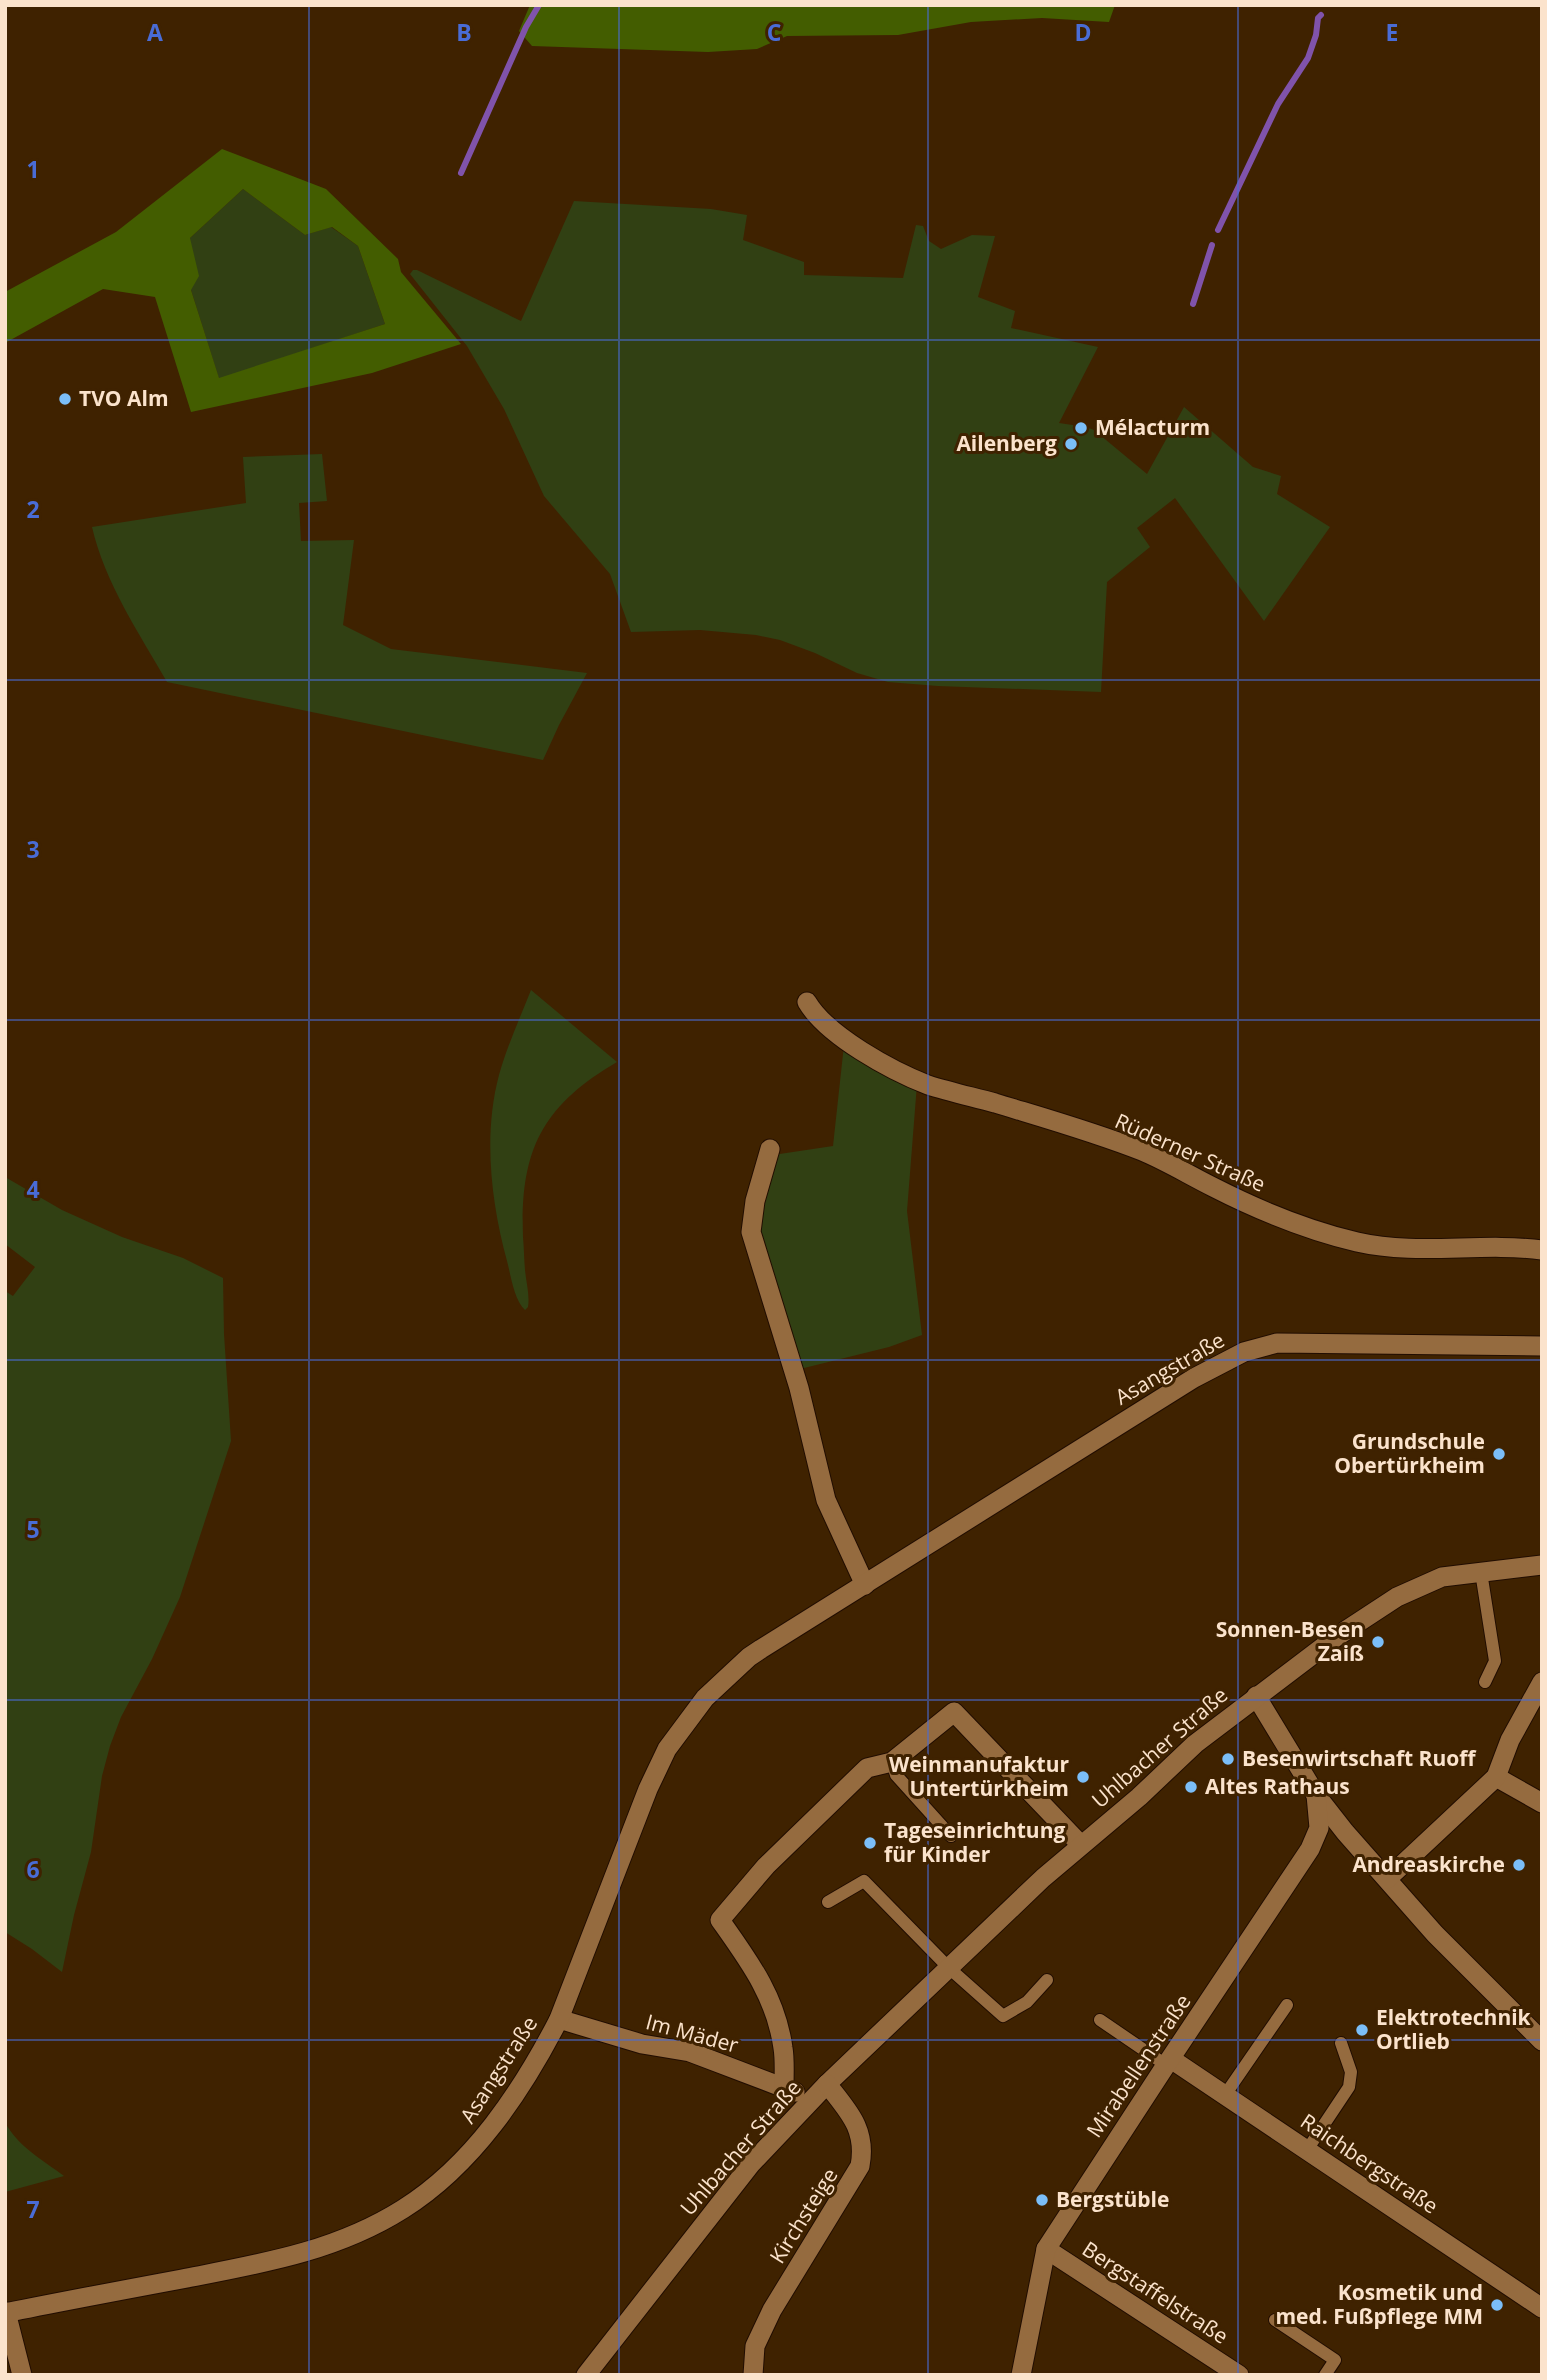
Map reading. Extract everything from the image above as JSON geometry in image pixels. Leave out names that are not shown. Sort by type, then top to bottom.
[{"type":"street","name":"Rüderner Straße","points":[[807,1002],[827,1025],[847,1041],[922,1082],[1138,1150],[1236,1198],[1307,1228],[1395,1249],[1447,1250],[1482,1247],[1542,1250]]},
{"type":"street","points":[[769,1149],[755,1201],[751,1233],[799,1388],[826,1500],[865,1585]]},
{"type":"street","name":"Asangstraße","points":[[22,2375],[6,2313],[292,2256],[361,2232],[404,2208],[458,2165],[517,2091],[559,2019],[648,1789],[678,1733],[705,1698],[749,1657],[1194,1378],[1244,1352],[1277,1343],[1542,1346]]},
{"type":"street","name":"Uhlbacher Straße","points":[[586,2375],[751,2164],[827,2084],[1081,1845],[1139,1797],[1195,1744],[1336,1637],[1397,1597],[1442,1577],[1542,1565]]},
{"type":"street","points":[[1387,1879],[1496,1777],[1510,1741],[1542,1682]]},
{"type":"street","points":[[1256,1696],[1316,1795],[1345,1832],[1435,1934],[1542,2041]]},
{"type":"street","points":[[784,2087],[783,2048],[771,1998],[757,1972],[720,1920],[766,1866],[867,1768],[892,1762],[954,1712],[1081,1845]]},
{"type":"street","points":[[1496,1777],[1542,1803]]},
{"type":"street","name":"Mirabellenstraße","points":[[1021,2375],[1046,2249],[1310,1849],[1318,1828],[1316,1795]]},
{"type":"street","name":"Im Mäder","points":[[559,2019],[642,2044],[690,2052],[784,2087],[811,2101]]},
{"type":"street","name":"Raichbergstraße","points":[[1168,2062],[1225,2095],[1542,2308]]},
{"type":"street","name":"Kirchsteige","points":[[753,2375],[755,2346],[767,2319],[860,2166],[861,2136],[851,2114],[827,2084]]},
{"type":"street","name":"Bergstaffelstraße","points":[[1046,2249],[1239,2375]]},
{"type":"lane","points":[[1481,1572],[1495,1661],[1485,1682]]},
{"type":"lane","points":[[892,1762],[895,1774],[951,1836]]},
{"type":"lane","points":[[828,1902],[864,1881],[949,1968],[1003,2017],[1027,2002],[1047,1980]]},
{"type":"lane","points":[[1225,2095],[1287,2005]]},
{"type":"lane","points":[[1100,2020],[1168,2062]]},
{"type":"lane","points":[[1307,2151],[1349,2087],[1351,2072],[1340,2043]]},
{"type":"lane","points":[[1275,2320],[1335,2360],[1325,2375]]},
{"type":"green space","points":[[530,5],[1115,5],[1109,22],[1042,18],[971,22],[898,35],[787,36],[757,49],[708,52],[532,46],[519,31]]},
{"type":"green space","points":[[222,149],[326,189],[398,259],[401,272],[461,344],[372,373],[191,412],[155,297],[103,289],[5,343],[5,292],[116,232]],"holes":[[[243,189],[305,235],[332,227],[358,246],[385,324],[219,378],[191,290],[199,276],[190,238]]]},
{"type":"green space","points":[[243,189],[305,235],[331,227],[358,246],[385,324],[219,379],[191,290],[190,238]]},
{"type":"green space","points":[[574,201],[711,209],[747,215],[743,240],[804,262],[804,275],[903,278],[916,225],[923,226],[929,241],[941,249],[972,235],[995,236],[978,297],[1015,311],[1011,328],[1098,347],[1059,423],[1094,430],[1147,474],[1184,407],[1253,467],[1281,476],[1277,494],[1330,527],[1264,621],[1175,498],[1137,528],[1150,547],[1107,582],[1101,692],[888,682],[857,673],[780,640],[756,635],[700,630],[631,632],[610,574],[544,496],[504,409],[467,346],[410,274],[417,270],[521,321]]},
{"type":"green space","points":[[322,454],[327,501],[299,503],[301,541],[354,540],[343,625],[391,649],[587,673],[543,760],[167,682],[114,588],[92,527],[246,503],[243,457]]},
{"type":"green space","points":[[531,990],[617,1062],[570,1096],[541,1133],[532,1155],[523,1206],[524,1262],[529,1298],[525,1310],[516,1294],[501,1239],[493,1192],[490,1145],[499,1075]]},
{"type":"green space","points":[[844,1045],[917,1084],[907,1211],[922,1335],[889,1347],[800,1369],[757,1233],[773,1155],[833,1146]]},
{"type":"green space","points":[[5,1177],[62,1210],[122,1237],[183,1258],[223,1278],[231,1441],[180,1597],[152,1659],[121,1717],[110,1746],[102,1776],[91,1852],[62,1972],[5,1932],[5,1291],[13,1296],[35,1267],[5,1244]]},
{"type":"green space","points":[[5,2122],[23,2145],[64,2176],[5,2192]]},
{"type":"waterway","points":[[461,173],[526,27],[539,5]]},
{"type":"waterway","points":[[1218,230],[1278,104],[1308,58],[1321,15]]},
{"type":"waterway","points":[[1193,304],[1212,245]]},
{"type":"place","name":"TVO Alm","points":[[65,399]]},
{"type":"place","name":"Mélacturm","points":[[1081,428]]},
{"type":"place","name":"Ailenberg","points":[[1071,444]]},
{"type":"place","name":"Grundschule Obertürkheim","points":[[1499,1454]]},
{"type":"place","name":"Sonnen-Besen Zaiß","points":[[1378,1642]]},
{"type":"place","name":"Besenwirtschaft Ruoff","points":[[1228,1759]]},
{"type":"place","name":"Weinmanufaktur Untertürkheim","points":[[1083,1777]]},
{"type":"place","name":"Altes Rathaus","points":[[1191,1787]]},
{"type":"place","name":"Tageseinrichtung für Kinder","points":[[870,1843]]},
{"type":"place","name":"Andreaskirche","points":[[1519,1865]]},
{"type":"place","name":"Elektrotechnik Ortlieb","points":[[1362,2030]]},
{"type":"place","name":"Bergstüble","points":[[1042,2200]]},
{"type":"place","name":"Kosmetik und med. Fußpflege MM","points":[[1497,2305]]}]
